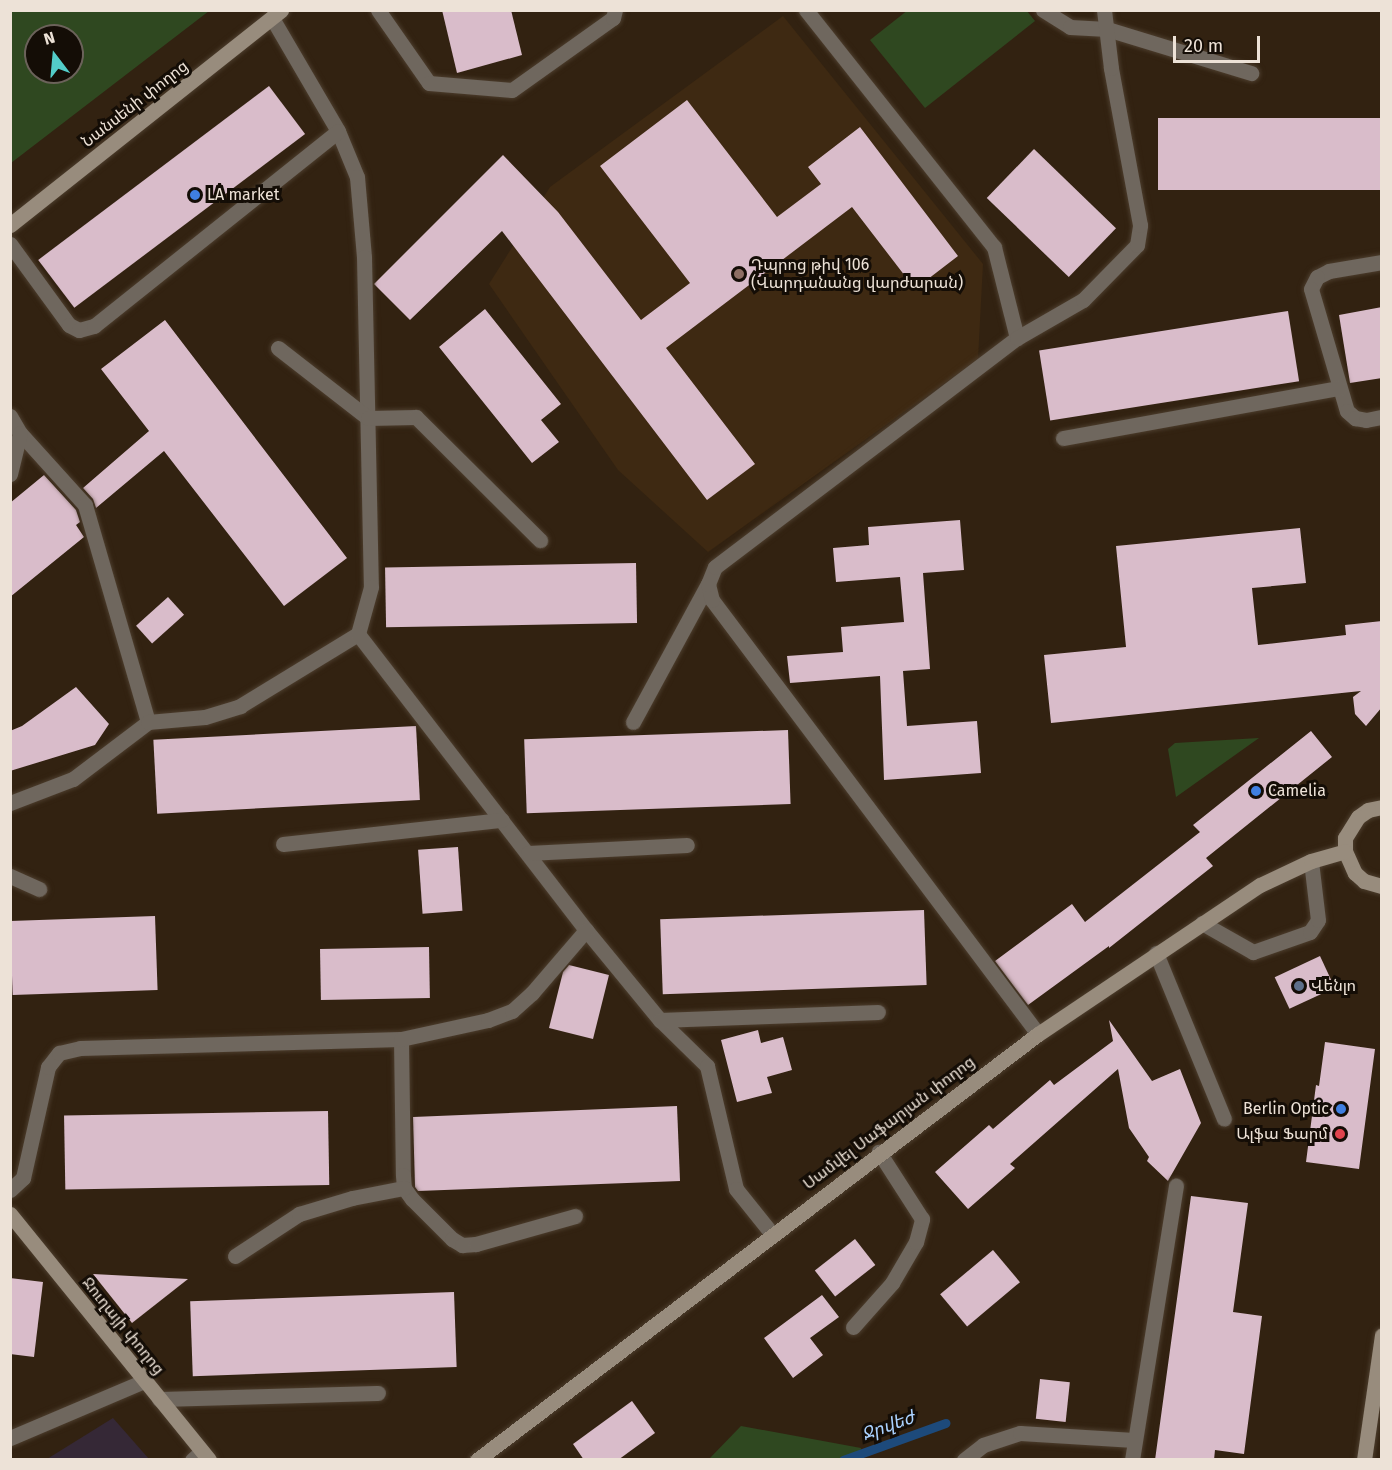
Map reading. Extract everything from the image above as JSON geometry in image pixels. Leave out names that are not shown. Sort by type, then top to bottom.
[{"type":"street","name":"Նանսենի փողոց","points":[[10,225],[276,14]]},
{"type":"street","points":[[1382,807],[1368,810],[1358,817],[1345,838],[1345,850],[1355,873],[1364,881],[1382,886]]},
{"type":"street","name":"Սամվել Սաֆարյան փողոց","points":[[477,1460],[879,1152],[1038,1034],[1260,885],[1311,861],[1345,850]]},
{"type":"street","name":"Ջուղայի փողոց","points":[[10,1214],[159,1399],[201,1457]]},
{"type":"street","points":[[1364,1460],[1382,1335]]},
{"type":"lane","points":[[378,10],[429,83],[513,90],[613,18],[615,10]]},
{"type":"lane","points":[[806,10],[994,247],[1017,338]]},
{"type":"lane","points":[[1043,10],[1070,27],[1107,29],[1251,73]]},
{"type":"lane","points":[[633,722],[715,567],[1017,338],[1083,300],[1137,245],[1140,235],[1104,10]]},
{"type":"lane","points":[[10,803],[73,779],[147,722],[205,717],[240,706],[358,634],[371,587],[364,257],[357,177],[338,131],[276,14]]},
{"type":"lane","points":[[10,244],[69,325],[79,330],[94,326],[338,131]]},
{"type":"lane","points":[[1382,262],[1329,271],[1317,277],[1311,289],[1338,388],[1347,411],[1355,418],[1366,420],[1382,417]]},
{"type":"lane","points":[[278,348],[368,418],[416,417],[540,540]]},
{"type":"lane","points":[[1063,438],[1338,388]]},
{"type":"lane","points":[[10,416],[20,433],[85,505],[147,722]]},
{"type":"lane","points":[[10,474],[20,433]]},
{"type":"lane","points":[[708,584],[712,600],[1038,1034]]},
{"type":"lane","points":[[358,634],[586,930],[660,1020],[707,1066],[736,1189],[772,1234]]},
{"type":"lane","points":[[283,843],[502,820]]},
{"type":"lane","points":[[528,854],[687,845]]},
{"type":"lane","points":[[1202,923],[1254,952],[1310,932],[1318,920],[1311,861]]},
{"type":"lane","points":[[10,876],[39,889]]},
{"type":"lane","points":[[10,1190],[23,1178],[48,1067],[59,1053],[80,1048],[401,1039],[488,1020],[512,1011],[532,993],[586,930]]},
{"type":"lane","points":[[1156,953],[1224,1119]]},
{"type":"lane","points":[[660,1020],[878,1012]]},
{"type":"lane","points":[[401,1039],[404,1188],[452,1239],[462,1245],[476,1244],[575,1216]]},
{"type":"lane","points":[[853,1327],[892,1283],[916,1242],[922,1218],[879,1152]]},
{"type":"lane","points":[[1132,1460],[1176,1186]]},
{"type":"lane","points":[[235,1256],[299,1214],[352,1198],[404,1188]]},
{"type":"lane","points":[[10,1438],[144,1381]]},
{"type":"lane","points":[[159,1399],[378,1393]]},
{"type":"lane","points":[[964,1460],[983,1445],[1020,1433],[1134,1440]]},
{"type":"shaded area","name":"Դպրոց թիվ 106 (Վարդանանց վարժարան)","points":[[783,16],[983,264],[978,359],[708,552],[618,470],[489,284],[550,187]]},
{"type":"shaded area","points":[[113,1418],[149,1459],[47,1459]]},
{"type":"green space","points":[[11,10],[209,11],[11,163]]},
{"type":"green space","points":[[908,10],[1027,11],[1035,21],[925,108],[870,40]]},
{"type":"green space","points":[[1259,738],[1176,797],[1168,749],[1175,743]]},
{"type":"green space","points":[[741,1426],[861,1448],[859,1459],[709,1459]]},
{"type":"building","points":[[442,10],[511,10],[522,55],[457,73]]},
{"type":"building","points":[[269,86],[305,134],[74,308],[38,260]]},
{"type":"building","points":[[687,100],[777,217],[821,184],[808,167],[860,127],[958,256],[915,289],[852,207],[666,348],[755,464],[707,500],[502,231],[410,320],[374,284],[503,155],[558,212],[641,320],[690,283],[600,166]]},
{"type":"building","points":[[1158,118],[1382,118],[1382,190],[1158,190]]},
{"type":"building","points":[[1034,149],[1116,228],[1069,277],[987,198]]},
{"type":"building","points":[[1382,307],[1382,378],[1350,383],[1339,315]]},
{"type":"building","points":[[485,309],[561,404],[541,420],[559,442],[532,463],[439,347]]},
{"type":"building","points":[[1288,311],[1299,381],[1050,421],[1039,350]]},
{"type":"building","points":[[165,320],[347,558],[284,606],[164,451],[96,508],[93,499],[83,488],[149,431],[101,369]]},
{"type":"building","points":[[44,475],[76,510],[80,522],[76,525],[84,537],[10,597],[10,503]]},
{"type":"building","points":[[960,520],[964,570],[923,573],[930,669],[903,671],[907,726],[977,721],[981,773],[884,780],[880,676],[790,683],[787,656],[843,652],[841,627],[904,622],[900,577],[836,582],[833,548],[869,545],[868,527]]},
{"type":"building","points":[[1300,528],[1306,583],[1252,588],[1258,645],[1346,635],[1345,625],[1382,621],[1382,707],[1366,726],[1355,714],[1353,697],[1361,691],[1051,723],[1044,655],[1126,647],[1116,546]]},
{"type":"building","points":[[636,563],[637,623],[386,627],[385,567]]},
{"type":"building","points":[[168,597],[184,615],[152,644],[136,626]]},
{"type":"building","points":[[76,687],[109,724],[95,745],[10,771],[10,731],[22,726]]},
{"type":"building","points":[[416,726],[420,800],[157,814],[153,740]]},
{"type":"building","points":[[788,730],[791,804],[527,813],[524,739]]},
{"type":"building","points":[[1311,731],[1332,757],[1206,858],[1213,866],[1109,948],[1109,946],[1028,1005],[995,961],[1072,904],[1085,922],[1200,832],[1193,825]]},
{"type":"building","points":[[458,847],[462,911],[423,914],[418,850]]},
{"type":"building","points":[[924,910],[927,985],[663,994],[660,919]]},
{"type":"building","points":[[155,916],[158,990],[13,995],[10,921]]},
{"type":"building","points":[[429,947],[430,998],[321,1000],[320,949]]},
{"type":"building","points":[[1320,956],[1335,988],[1289,1009],[1275,977]]},
{"type":"building","points":[[569,965],[609,975],[593,1039],[549,1028],[563,972]]},
{"type":"building","points":[[1109,1020],[1152,1081],[1180,1069],[1201,1123],[1168,1181],[1147,1161],[1149,1157],[1129,1128],[1118,1069],[1010,1164],[1015,1168],[968,1209],[935,1172],[989,1125],[993,1129],[1050,1080],[1054,1085],[1113,1041]]},
{"type":"building","points":[[758,1030],[761,1043],[783,1037],[792,1070],[767,1077],[772,1093],[737,1102],[721,1040]]},
{"type":"building","points":[[1325,1042],[1375,1049],[1359,1169],[1306,1162],[1316,1085],[1319,1086]]},
{"type":"building","points":[[677,1106],[680,1181],[418,1191],[415,1187],[413,1117]]},
{"type":"building","points":[[328,1111],[329,1185],[65,1190],[64,1116]]},
{"type":"building","points":[[1191,1196],[1248,1203],[1233,1312],[1262,1316],[1244,1454],[1215,1450],[1214,1460],[1155,1460]]},
{"type":"building","points":[[855,1239],[875,1265],[835,1296],[815,1270]]},
{"type":"building","points":[[993,1250],[1020,1282],[967,1327],[940,1294]]},
{"type":"building","points":[[93,1274],[188,1279],[132,1323]]},
{"type":"building","points":[[10,1278],[43,1282],[34,1357],[10,1354]]},
{"type":"building","points":[[454,1292],[457,1367],[193,1376],[190,1301]]},
{"type":"building","points":[[822,1295],[839,1317],[810,1338],[823,1355],[793,1378],[764,1338]]},
{"type":"building","points":[[1040,1379],[1070,1382],[1066,1422],[1036,1419]]},
{"type":"building","points":[[632,1401],[655,1433],[618,1460],[584,1460],[573,1444]]},
{"type":"waterway","name":"Ջրվեժ","points":[[843,1460],[945,1423]]},
{"type":"place","name":"LA market","points":[[195,195]]},
{"type":"place","name":"Դպրոց թիվ 106 (Վարդանանց վարժարան)","points":[[739,274]]},
{"type":"place","name":"Camelia","points":[[1256,791]]},
{"type":"place","name":"Վենլո","points":[[1299,986]]},
{"type":"place","name":"Berlin Optic","points":[[1341,1109]]},
{"type":"place","name":"Ալֆա Ֆարմ","points":[[1340,1134]]}]
